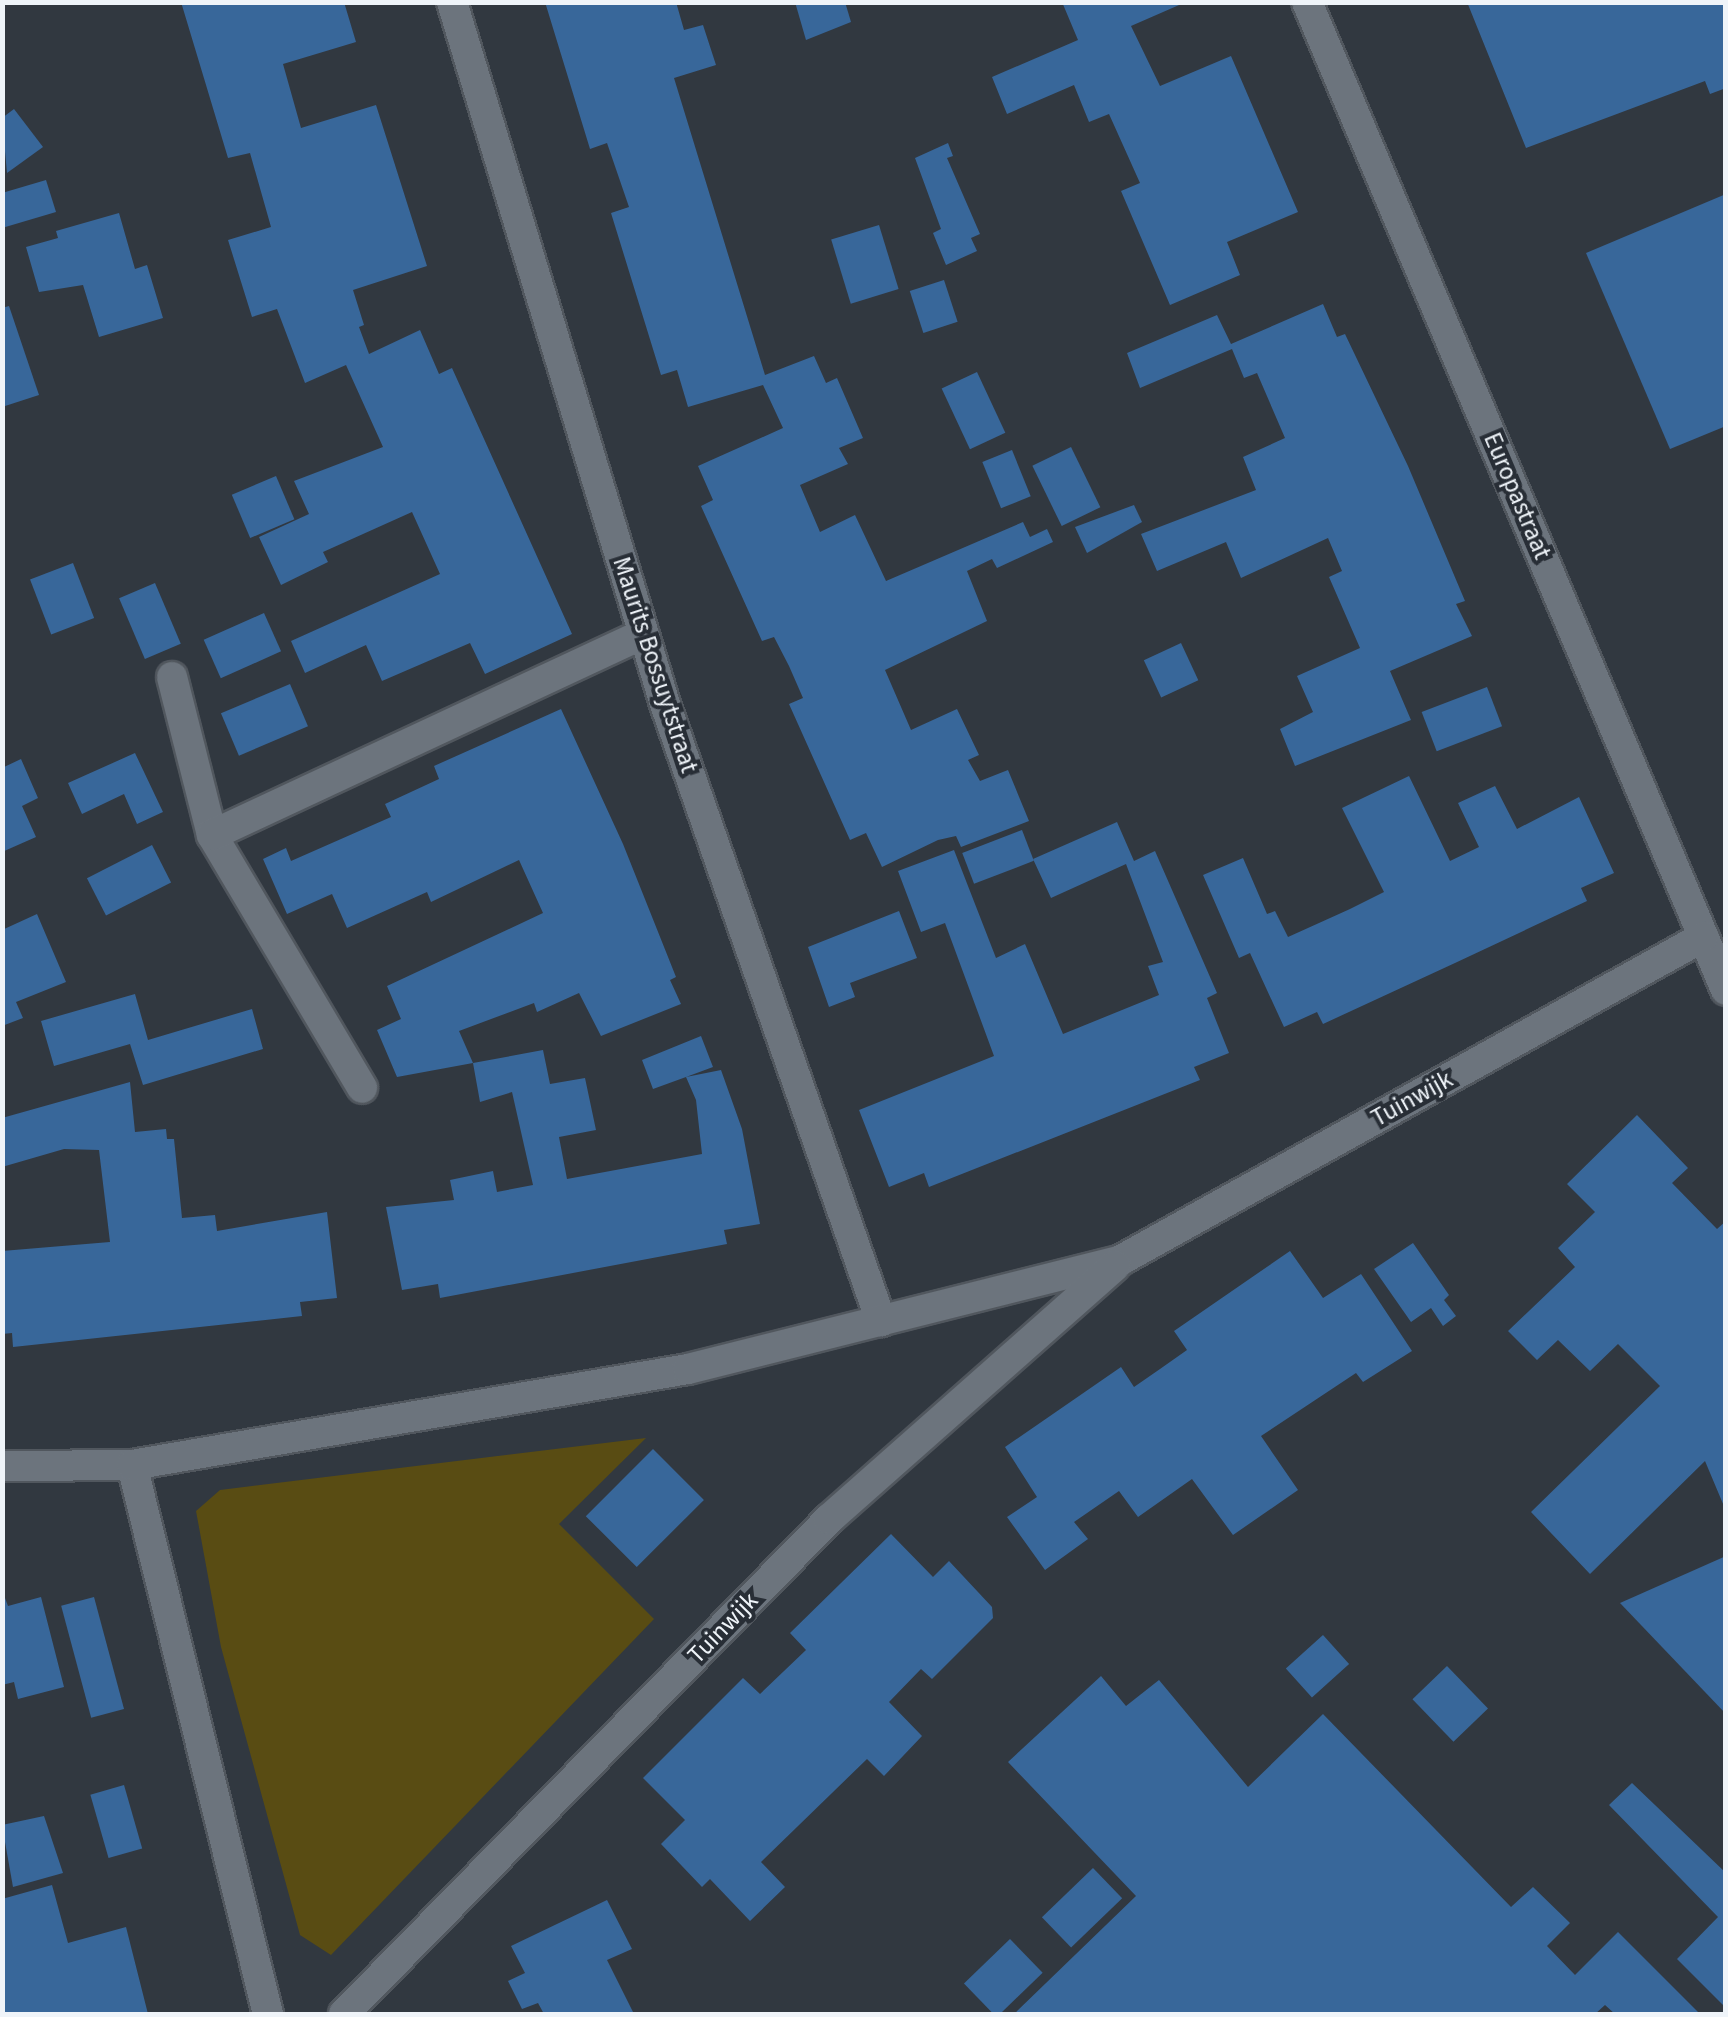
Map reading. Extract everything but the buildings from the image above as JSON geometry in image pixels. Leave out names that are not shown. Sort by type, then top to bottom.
[{"type":"street","name":"Maurits Bossuytstraat","points":[[452,2],[644,634],[882,1321]]},
{"type":"street","name":"Europastraat","points":[[1307,2],[1726,990]]},
{"type":"street","points":[[212,834],[644,634]]},
{"type":"street","points":[[172,677],[212,834],[362,1088]]},
{"type":"street","name":"Tuinwijk","points":[[344,2014],[830,1519],[1121,1260],[1703,937]]},
{"type":"street","name":"Tuinwijk","points":[[2,1466],[132,1465],[688,1369],[1121,1260]]},
{"type":"street","points":[[132,1465],[268,2014]]},
{"type":"shaded area","points":[[646,1438],[559,1524],[654,1619],[331,1955],[300,1935],[221,1647],[196,1511],[220,1490]]}]
